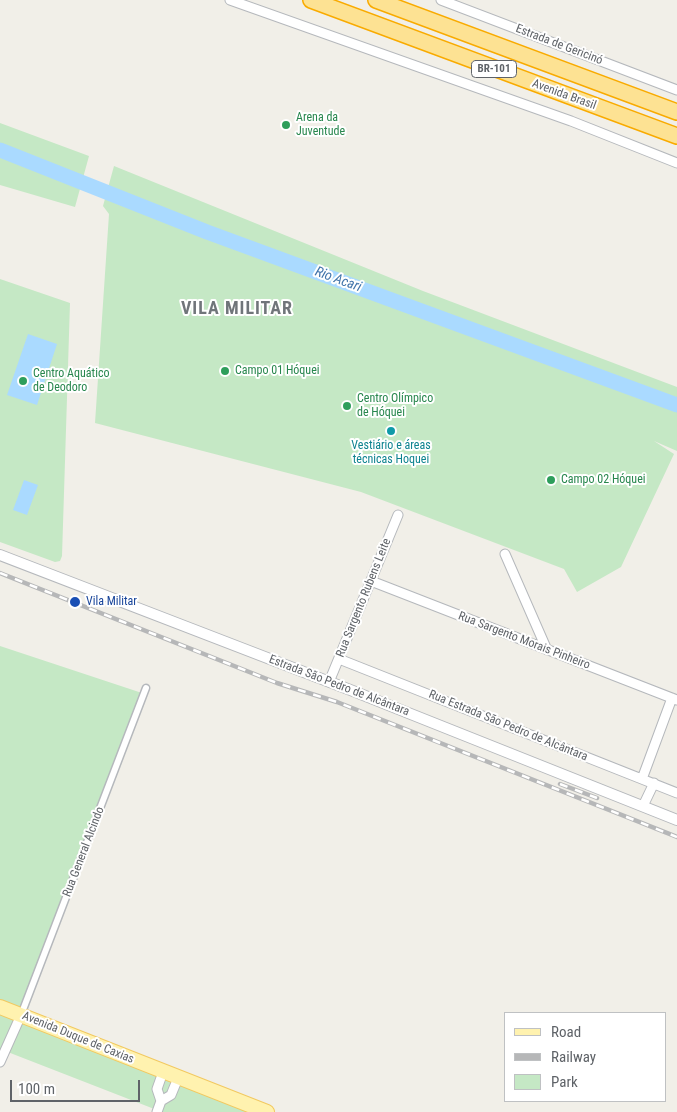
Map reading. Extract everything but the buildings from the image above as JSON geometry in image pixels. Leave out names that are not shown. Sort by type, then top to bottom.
[{"type":"highway","name":"Avenida Brasil","points":[[311,0],[677,136]]},
{"type":"highway","name":"Avenida Brasil","points":[[376,0],[677,112]]},
{"type":"main road","name":"Avenida Duque de Caxias","points":[[0,1007],[267,1112]]},
{"type":"street","points":[[230,0],[393,60],[572,121],[677,163]]},
{"type":"street","name":"Estrada de Gericinó","points":[[441,0],[677,90]]},
{"type":"street","name":"Rua Sargento Rubens Leite","points":[[329,682],[398,514]]},
{"type":"street","points":[[505,554],[547,650]]},
{"type":"street","name":"Estrada São Pedro de Alcântara","points":[[0,555],[329,682],[677,820]]},
{"type":"street","name":"Rua Sargento Morais Pinheiro","points":[[372,581],[674,699]]},
{"type":"street","name":"Rua Estrada São Pedro de Alcântara","points":[[339,659],[677,792]]},
{"type":"street","name":"Rua General Alcindo","points":[[21,1015],[146,688]]},
{"type":"street","points":[[642,778],[674,699]]},
{"type":"street","points":[[643,806],[654,783]]},
{"type":"street","points":[[0,1062],[21,1015]]},
{"type":"street","points":[[162,1100],[157,1089],[163,1072]]},
{"type":"street","points":[[156,1112],[162,1100],[170,1095],[178,1078]]},
{"type":"green space","points":[[0,123],[89,156],[75,207],[0,185]]},
{"type":"green space","name":"Centro Olímpico de Hóquei","points":[[114,166],[423,291],[677,387],[677,451],[654,441],[674,454],[621,567],[577,592],[564,569],[361,492],[95,423],[109,214],[103,206]]},
{"type":"green space","points":[[0,279],[70,303],[62,556],[60,561],[55,562],[0,542]]},
{"type":"green space","points":[[0,646],[145,694],[22,1014],[272,1112],[162,1112],[0,1049]]},
{"type":"water","points":[[28,334],[57,344],[37,405],[7,395]]},
{"type":"water","points":[[24,480],[38,485],[27,515],[13,510]]},
{"type":"waterway","name":"Rio Acari","points":[[0,150],[207,232],[677,405]]},
{"type":"railway","points":[[0,573],[277,683],[337,702],[677,837]]},
{"type":"railway","points":[[560,784],[597,798]]},
{"type":"place","name":"Arena da Juventude","points":[[286,125]]},
{"type":"place","name":"Campo 01 Hóquei","points":[[225,371]]},
{"type":"place","name":"Centro Aquático de Deodoro","points":[[23,381]]},
{"type":"place","name":"Centro Olímpico de Hóquei","points":[[347,406]]},
{"type":"place","name":"Vestiário e áreas técnicas Hoquei","points":[[391,431]]},
{"type":"place","name":"Campo 02 Hóquei","points":[[551,480]]},
{"type":"place","name":"Vila Militar","points":[[75,602]]},
{"type":"district","name":"VILA MILITAR","points":[[237,309]]}]
